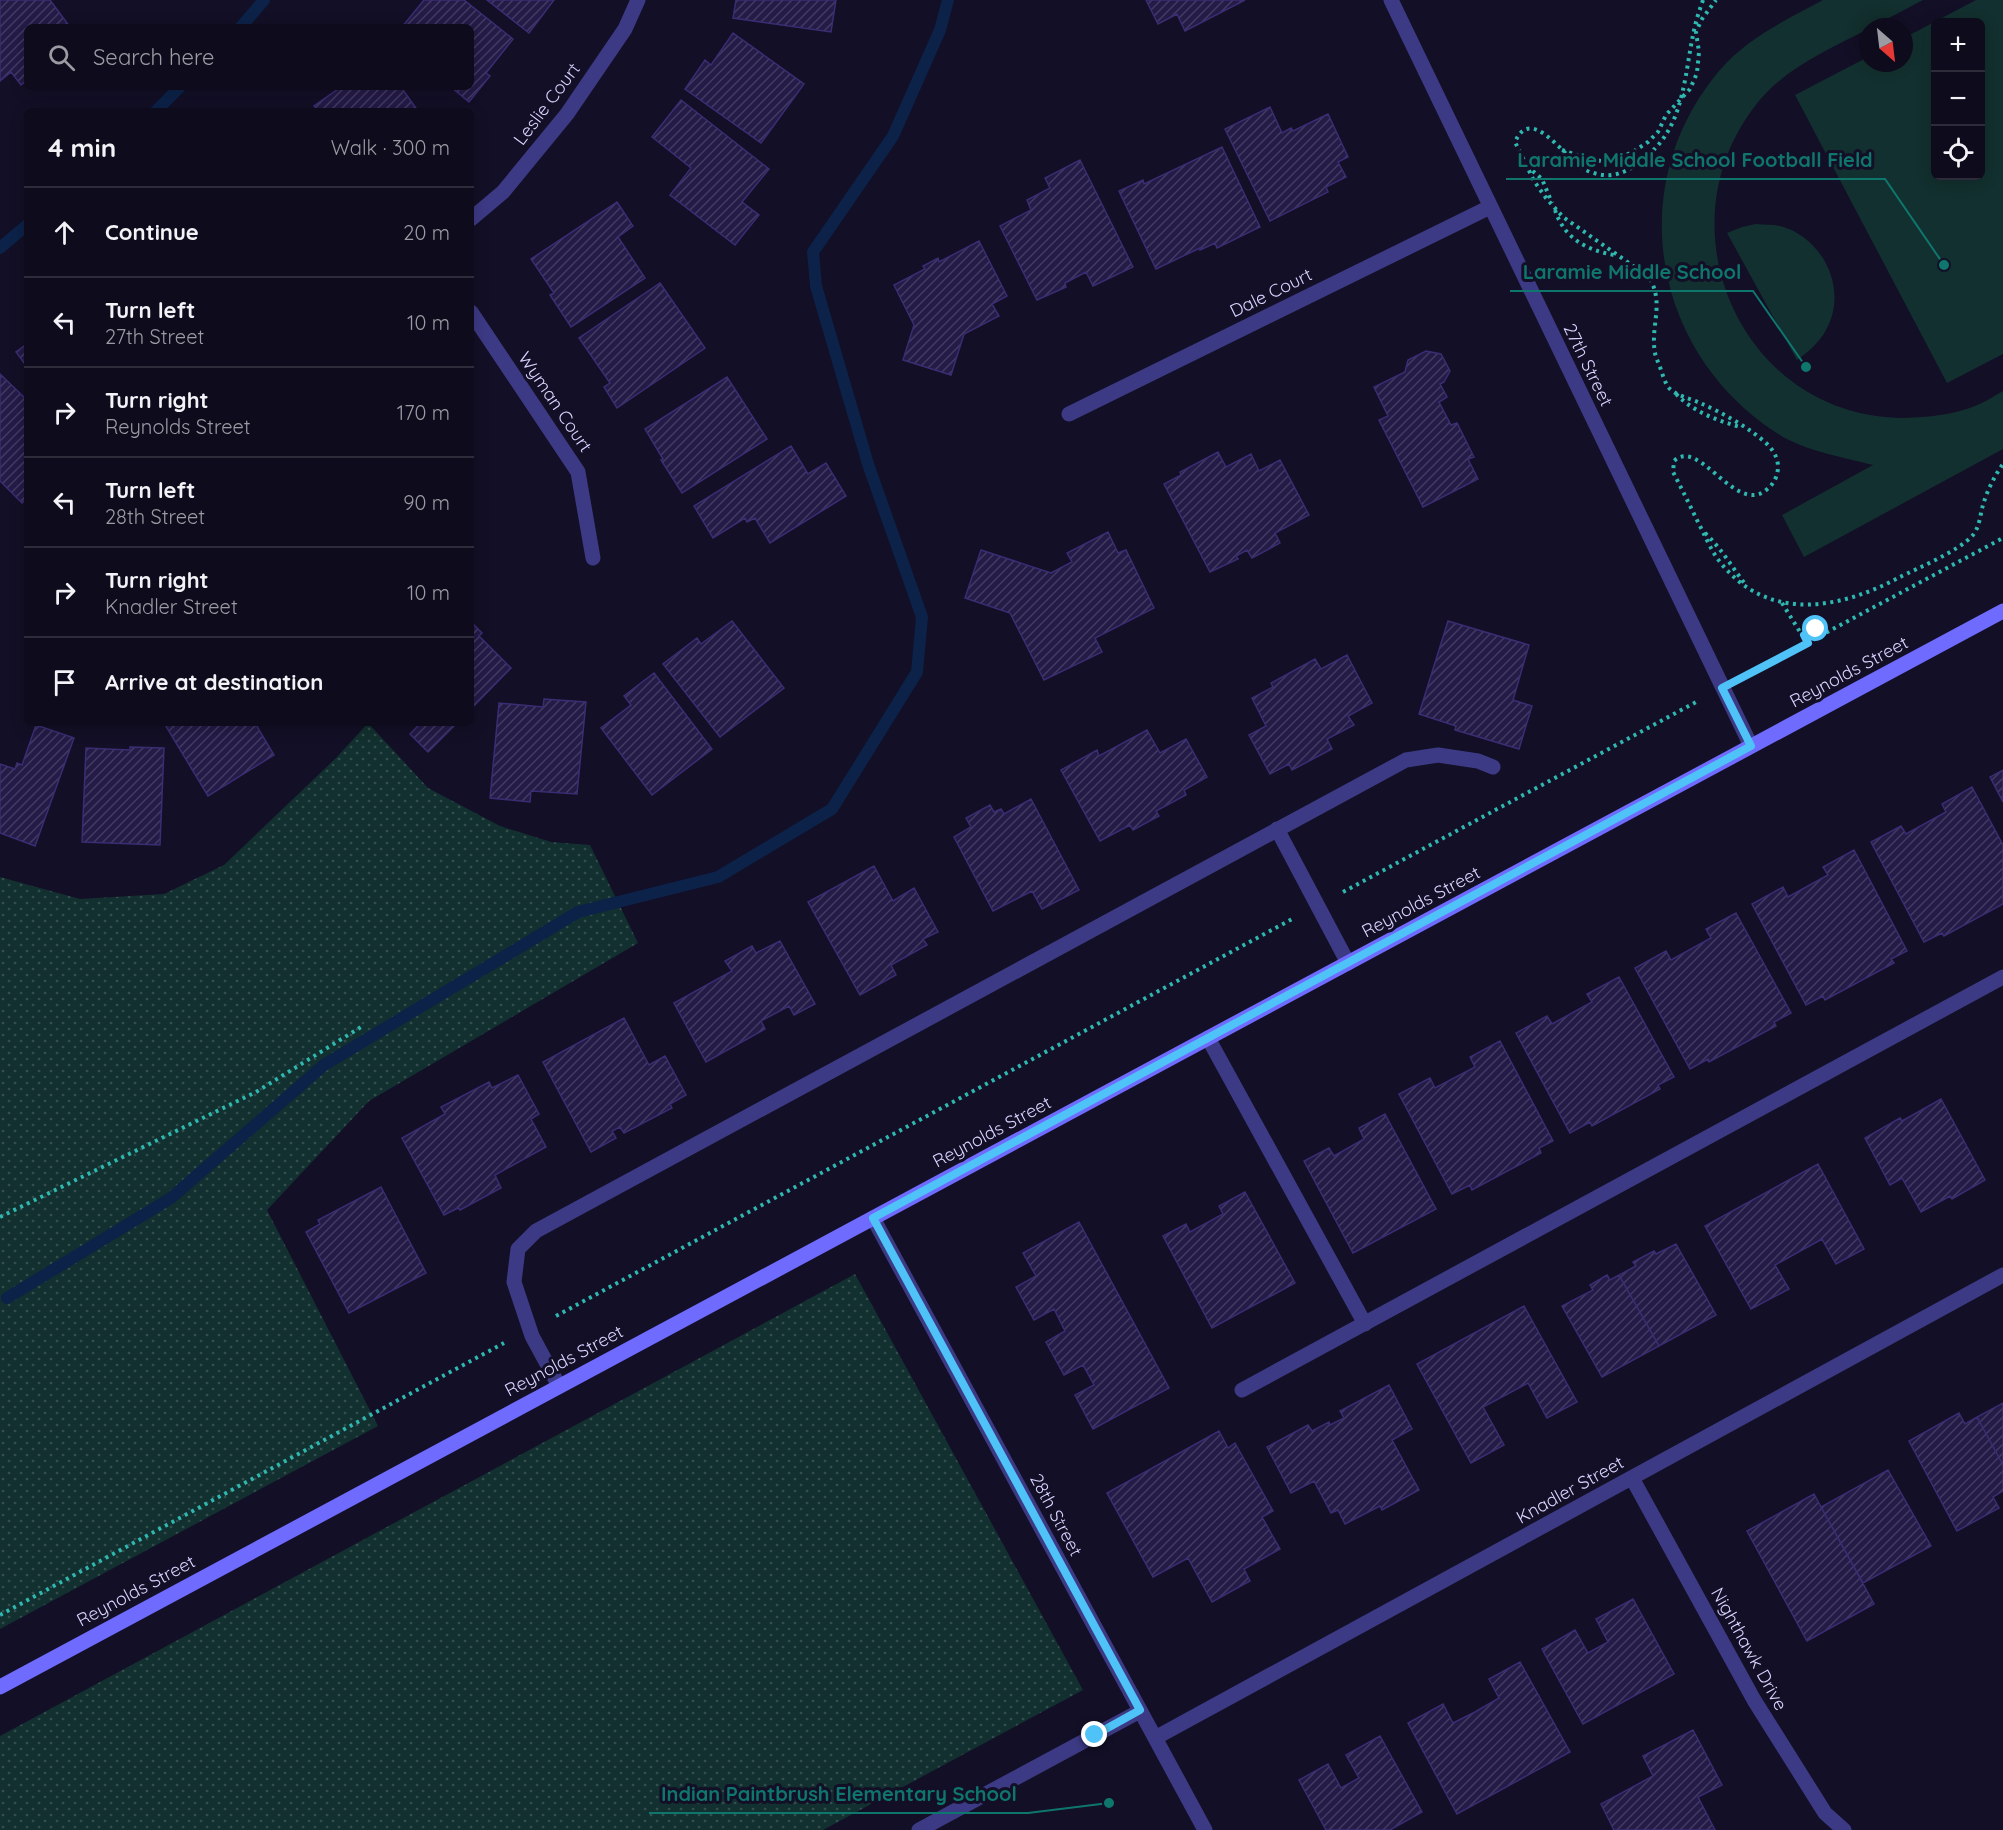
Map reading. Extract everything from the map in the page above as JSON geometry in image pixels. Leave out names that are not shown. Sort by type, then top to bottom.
[{"type":"main road","name":"Reynolds Street","points":[[0,1687],[2003,611]]},
{"type":"street","name":"Leslie Court","points":[[474,216],[503,192],[567,114],[625,29],[638,0]]},
{"type":"street","name":"27th Street","points":[[1391,0],[1751,746]]},
{"type":"street","name":"Dale Court","points":[[1069,414],[1490,207]]},
{"type":"street","name":"Wyman Court","points":[[474,316],[578,472],[593,558]]},
{"type":"street","points":[[559,1386],[530,1329],[514,1282],[518,1249],[536,1231],[1406,760],[1437,755],[1478,761],[1493,767]]},
{"type":"street","points":[[1277,829],[1348,963]]},
{"type":"street","points":[[1242,1390],[2003,977]]},
{"type":"street","points":[[1208,1038],[1365,1324]]},
{"type":"street","name":"28th Street","points":[[873,1218],[1205,1830]]},
{"type":"street","name":"Knadler Street","points":[[1155,1738],[2003,1275]]},
{"type":"street","name":"Nighthawk Drive","points":[[1632,1478],[1754,1700],[1825,1813],[1844,1830]]},
{"type":"street","points":[[919,1830],[1140,1710]]},
{"type":"path","points":[[1703,0],[1695,26],[1680,102],[1670,130],[1657,148],[1640,163],[1621,173],[1598,174],[1582,168],[1537,129],[1524,129],[1518,134],[1515,142],[1525,164],[1554,208],[1563,217],[1649,277],[1654,284],[1658,301],[1655,354],[1666,385],[1686,404],[1704,415],[1744,428]]},
{"type":"path","points":[[1561,150],[1601,161],[1612,160],[1631,153],[1648,142],[1658,132],[1666,115],[1690,89],[1697,74],[1699,52],[1696,32],[1702,19],[1716,0]]},
{"type":"path","points":[[1525,164],[1542,179],[1564,230],[1577,243],[1597,252],[1618,255]]},
{"type":"path","points":[[1674,393],[1701,403],[1744,428],[1761,439],[1773,450],[1778,459],[1778,474],[1773,484],[1764,492],[1755,495],[1740,492],[1686,456],[1674,461],[1674,472],[1703,531],[1714,542],[1747,587],[1782,603],[1797,606],[1828,604],[1852,598],[1885,585],[1962,544],[1973,535],[1978,526],[1983,504],[2003,464]]},
{"type":"path","points":[[0,1615],[2003,538]]},
{"type":"path","points":[[1782,603],[1800,632],[1813,625],[1816,629],[1804,635],[1808,643]]},
{"type":"path","points":[[0,1217],[256,1092],[361,1027]]},
{"type":"green space","points":[[1823,0],[1923,0],[1889,18],[1859,18],[1859,34],[1782,78],[1759,101],[1729,150],[1716,203],[1717,256],[1732,306],[1760,350],[1798,386],[1847,409],[1904,418],[1931,416],[1967,409],[2003,391],[2003,449],[1804,557],[1782,515],[1873,465],[1822,452],[1786,439],[1733,398],[1701,357],[1678,312],[1665,264],[1662,214],[1670,164],[1689,116],[1719,71],[1730,59],[1754,39]]},
{"type":"green space","points":[[1976,0],[2003,0],[2003,354],[1947,383],[1795,95],[1859,62],[1859,72],[1913,72],[1913,33],[1931,24],[1931,180],[1985,180],[1985,18],[1942,18]]},
{"type":"green space","points":[[1756,224],[1781,226],[1802,236],[1814,246],[1830,272],[1834,286],[1832,316],[1820,339],[1797,360],[1727,233]]},
{"type":"green space","points":[[365,726],[371,726],[428,788],[500,826],[551,842],[590,845],[638,943],[369,1101],[267,1210],[378,1426],[0,1629],[0,877],[80,899],[164,894],[224,865],[337,757]]},
{"type":"green space","points":[[855,1274],[1083,1690],[823,1830],[0,1830],[0,1736]]},
{"type":"building","points":[[0,0],[50,0],[68,24],[24,24],[24,82],[21,85],[11,72],[0,81]]},
{"type":"building","points":[[424,0],[464,0],[513,39],[486,73],[490,76],[469,102],[455,90],[474,90],[474,24],[404,24]]},
{"type":"building","points":[[487,0],[554,0],[529,33]]},
{"type":"building","points":[[736,0],[836,0],[831,32],[733,18]]},
{"type":"building","points":[[1146,0],[1245,0],[1185,31],[1177,14],[1158,24]]},
{"type":"building","points":[[733,33],[804,84],[761,143],[685,89],[705,60],[711,65]]},
{"type":"building","points":[[337,90],[403,90],[416,108],[316,108],[314,106]]},
{"type":"building","points":[[681,100],[769,169],[742,202],[759,215],[735,245],[670,195],[691,168],[652,137]]},
{"type":"building","points":[[1270,107],[1282,133],[1291,128],[1293,131],[1328,114],[1348,157],[1338,162],[1346,177],[1326,187],[1328,192],[1270,221],[1225,129]]},
{"type":"building","points":[[1222,147],[1260,227],[1217,248],[1215,243],[1200,250],[1200,248],[1156,269],[1119,191],[1143,180],[1144,184]]},
{"type":"building","points":[[1080,160],[1133,267],[1093,286],[1086,272],[1065,283],[1066,287],[1037,300],[1000,226],[1031,210],[1027,200],[1050,188],[1045,178]]},
{"type":"building","points":[[617,202],[633,226],[618,237],[645,278],[571,327],[550,295],[554,293],[531,259]]},
{"type":"building","points":[[979,241],[1007,296],[992,304],[999,316],[964,334],[951,375],[903,360],[914,325],[894,285],[925,269],[923,266],[938,258],[939,262]]},
{"type":"building","points":[[660,283],[705,348],[617,408],[604,387],[610,383],[579,338]]},
{"type":"building","points":[[24,346],[24,363],[16,352]]},
{"type":"building","points":[[1426,351],[1441,354],[1450,371],[1444,382],[1440,384],[1447,397],[1439,402],[1451,425],[1457,423],[1474,457],[1468,459],[1478,479],[1423,507],[1379,420],[1388,416],[1374,387],[1405,372],[1408,360]]},
{"type":"building","points":[[0,374],[24,397],[24,501],[22,503],[0,481]]},
{"type":"building","points":[[727,377],[767,439],[682,493],[645,429]]},
{"type":"building","points":[[791,446],[808,474],[826,463],[846,496],[770,543],[755,518],[747,522],[745,518],[713,538],[694,506]]},
{"type":"building","points":[[1218,452],[1226,467],[1251,454],[1259,471],[1280,460],[1309,515],[1275,533],[1280,543],[1252,558],[1247,550],[1236,556],[1238,559],[1210,572],[1164,484],[1181,475],[1180,472]]},
{"type":"building","points":[[1108,532],[1118,553],[1126,550],[1154,608],[1095,638],[1102,652],[1044,680],[1010,613],[965,598],[981,550],[1051,573],[1072,562],[1067,553]]},
{"type":"building","points":[[732,621],[784,688],[720,737],[663,664],[697,638],[701,644]]},
{"type":"building","points":[[1448,621],[1529,645],[1513,700],[1532,706],[1519,749],[1455,730],[1456,726],[1419,714]]},
{"type":"building","points":[[474,625],[482,633],[479,636],[511,668],[474,706]]},
{"type":"building","points":[[1347,655],[1372,703],[1348,716],[1354,725],[1327,739],[1332,749],[1292,770],[1289,764],[1270,774],[1249,735],[1266,726],[1252,698],[1273,687],[1271,683],[1315,659],[1321,669]]},
{"type":"building","points":[[654,673],[712,749],[652,795],[601,728],[631,705],[624,696]]},
{"type":"building","points":[[544,699],[586,702],[577,794],[531,791],[530,802],[490,798],[499,703],[543,707]]},
{"type":"building","points":[[36,726],[74,738],[35,846],[0,833],[0,764],[15,769],[17,763],[22,765]]},
{"type":"building","points":[[166,726],[257,726],[274,755],[208,796]]},
{"type":"building","points":[[418,726],[454,726],[428,752],[410,734]]},
{"type":"building","points":[[1147,730],[1160,753],[1186,739],[1207,777],[1184,790],[1186,795],[1156,811],[1159,816],[1133,830],[1130,825],[1100,841],[1061,770],[1097,750],[1099,756]]},
{"type":"building","points":[[130,747],[164,748],[160,845],[82,842],[86,748],[130,750]]},
{"type":"building","points":[[2003,770],[2003,802],[1990,777]]},
{"type":"building","points":[[1972,787],[2003,845],[2003,904],[1944,936],[1942,933],[1924,942],[1871,842],[1901,826],[1906,834],[1946,812],[1942,804]]},
{"type":"building","points":[[1031,799],[1079,890],[1042,909],[1032,891],[993,911],[954,837],[971,827],[966,818],[990,805],[994,812],[1001,809],[1004,814]]},
{"type":"building","points":[[1854,850],[1907,951],[1891,959],[1894,963],[1825,1000],[1823,996],[1806,1005],[1752,904],[1783,887],[1788,897],[1828,875],[1823,867]]},
{"type":"building","points":[[874,866],[893,901],[914,888],[938,932],[923,939],[927,945],[891,965],[896,975],[860,995],[808,902]]},
{"type":"building","points":[[1736,913],[1791,1013],[1774,1022],[1776,1026],[1709,1062],[1708,1059],[1690,1069],[1635,968],[1666,951],[1671,960],[1711,938],[1706,929]]},
{"type":"building","points":[[780,941],[815,1004],[794,1015],[789,1006],[761,1021],[765,1029],[706,1062],[674,1003],[732,971],[725,961],[752,946],[756,953]]},
{"type":"building","points":[[1619,977],[1674,1077],[1658,1085],[1660,1089],[1592,1126],[1590,1122],[1570,1133],[1516,1033],[1547,1016],[1552,1024],[1592,1002],[1587,994]]},
{"type":"building","points":[[624,1018],[649,1065],[665,1056],[686,1095],[670,1104],[672,1108],[624,1133],[620,1127],[612,1131],[616,1138],[591,1152],[543,1062]]},
{"type":"building","points":[[1500,1041],[1553,1141],[1539,1148],[1541,1153],[1472,1190],[1470,1185],[1452,1194],[1399,1094],[1430,1078],[1435,1088],[1475,1067],[1470,1057]]},
{"type":"building","points":[[518,1075],[539,1114],[531,1119],[546,1147],[495,1175],[501,1188],[460,1210],[458,1208],[444,1215],[402,1138],[445,1114],[441,1107],[489,1082],[492,1088]]},
{"type":"building","points":[[1941,1099],[1985,1180],[1952,1199],[1950,1196],[1921,1212],[1902,1178],[1890,1185],[1865,1138],[1900,1118],[1902,1121]]},
{"type":"building","points":[[1385,1114],[1436,1209],[1353,1253],[1304,1161],[1329,1148],[1334,1156],[1364,1139],[1359,1128]]},
{"type":"building","points":[[1818,1164],[1864,1249],[1836,1264],[1822,1239],[1775,1265],[1789,1289],[1751,1309],[1705,1226]]},
{"type":"building","points":[[381,1187],[426,1273],[349,1313],[306,1232],[320,1224],[318,1220]]},
{"type":"building","points":[[1245,1192],[1295,1283],[1212,1328],[1163,1236],[1186,1224],[1190,1232],[1223,1214],[1219,1206]]},
{"type":"building","points":[[1079,1222],[1169,1388],[1093,1429],[1075,1395],[1094,1385],[1083,1365],[1064,1375],[1046,1342],[1065,1331],[1054,1309],[1034,1320],[1016,1287],[1036,1276],[1023,1253]]},
{"type":"building","points":[[1676,1244],[1716,1315],[1659,1346],[1619,1275],[1636,1266],[1633,1262],[1654,1251],[1656,1254]]},
{"type":"building","points":[[1607,1275],[1610,1280],[1619,1275],[1659,1346],[1602,1377],[1562,1306],[1593,1290],[1590,1285]]},
{"type":"building","points":[[1524,1306],[1577,1402],[1547,1418],[1528,1383],[1483,1407],[1504,1445],[1471,1463],[1417,1364]]},
{"type":"building","points":[[1389,1385],[1412,1429],[1392,1440],[1419,1490],[1382,1510],[1380,1506],[1345,1524],[1338,1510],[1331,1513],[1314,1481],[1291,1493],[1267,1447],[1308,1425],[1312,1431],[1329,1422],[1330,1425],[1344,1418],[1340,1411]]},
{"type":"building","points":[[2003,1403],[2003,1465],[1977,1417]]},
{"type":"building","points":[[1959,1413],[1965,1424],[1977,1417],[2003,1465],[2003,1491],[1993,1497],[1999,1508],[1957,1531],[1909,1441]]},
{"type":"building","points":[[1219,1431],[1228,1448],[1235,1443],[1273,1511],[1262,1517],[1280,1549],[1244,1569],[1250,1581],[1212,1602],[1188,1558],[1153,1577],[1107,1493]]},
{"type":"building","points":[[1888,1470],[1931,1546],[1863,1583],[1821,1507]]},
{"type":"building","points":[[1814,1494],[1874,1604],[1807,1641],[1747,1531]]},
{"type":"building","points":[[1633,1599],[1674,1674],[1583,1724],[1542,1649],[1575,1630],[1588,1653],[1608,1642],[1596,1619]]},
{"type":"building","points":[[1520,1662],[1570,1752],[1457,1814],[1408,1723],[1443,1704],[1453,1723],[1475,1712],[1499,1698],[1489,1679]]},
{"type":"building","points":[[1693,1730],[1722,1785],[1698,1797],[1715,1830],[1614,1830],[1601,1804],[1653,1776],[1643,1756]]},
{"type":"building","points":[[1380,1736],[1422,1812],[1390,1830],[1326,1830],[1299,1780],[1328,1764],[1341,1788],[1359,1778],[1346,1755]]},
{"type":"waterway","points":[[244,24],[264,0]]},
{"type":"waterway","points":[[7,1298],[171,1198],[324,1065],[578,912],[718,877],[832,809],[917,672],[922,617],[868,464],[816,286],[813,252],[893,136],[940,30],[948,0]]},
{"type":"waterway","points":[[159,108],[177,90]]},
{"type":"waterway","points":[[0,248],[24,228]]},
{"type":"place","name":"Laramie Middle School Football Field","points":[[1944,265]]},
{"type":"place","name":"Laramie Middle School","points":[[1806,367]]},
{"type":"place","name":"Indian Paintbrush Elementary School","points":[[1109,1803]]},
{"type":"route","points":[[1095,1735],[1140,1710],[873,1218],[1751,746],[1722,688],[1808,643],[1804,635],[1816,629]]}]
